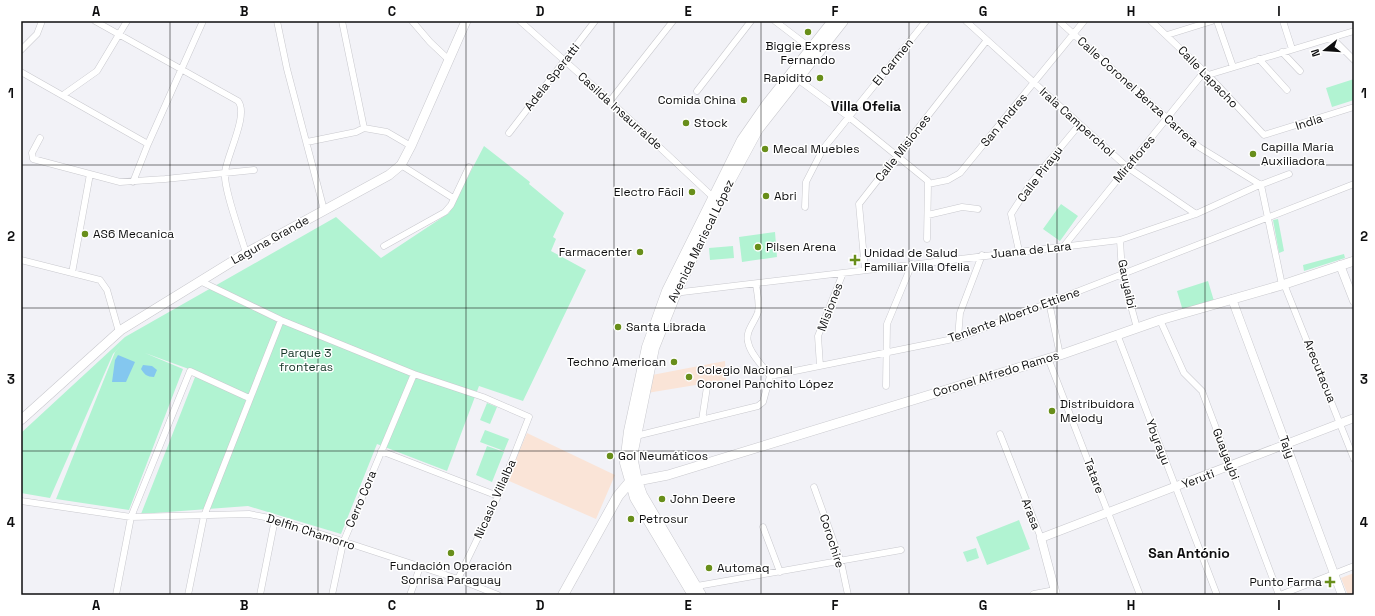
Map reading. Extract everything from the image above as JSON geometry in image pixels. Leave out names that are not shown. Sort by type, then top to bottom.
[{"type":"main road","name":"Laguna Grande","points":[[21,420],[119,332],[246,253],[376,183],[401,165],[411,146],[466,21]]},
{"type":"main road","name":"Avenida Mariscal López","points":[[697,592],[645,500],[633,482],[625,454],[647,347],[671,293],[753,122],[794,77],[814,51],[833,21]]},
{"type":"main road","name":"Avenida Mariscal López","points":[[814,51],[843,21]]},
{"type":"main road","name":"Coronel Alfredo Ramos","points":[[633,482],[668,475],[1060,355],[1160,320],[1283,284],[1354,261]]},
{"type":"main road","name":"Avenida Mariscal López","points":[[633,482],[633,461],[636,436],[654,348],[671,293]]},
{"type":"main road","points":[[562,595],[618,496],[633,482]]},
{"type":"street","points":[[21,50],[36,34],[42,21]]},
{"type":"street","points":[[95,21],[182,69],[241,104],[241,116],[225,173],[230,199],[246,253]]},
{"type":"street","points":[[63,95],[97,71],[127,21]]},
{"type":"street","points":[[134,182],[148,144],[203,21]]},
{"type":"street","points":[[277,21],[287,69],[324,210]]},
{"type":"street","points":[[342,21],[364,128]]},
{"type":"street","points":[[412,21],[430,42],[449,60]]},
{"type":"street","name":"Casilda Insaurralde","points":[[520,21],[610,101],[716,199]]},
{"type":"street","name":"Adela Speratti","points":[[509,132],[595,21]]},
{"type":"street","points":[[610,101],[673,21]]},
{"type":"street","points":[[697,92],[751,21]]},
{"type":"street","points":[[775,21],[814,51]]},
{"type":"street","name":"El Carmen","points":[[805,207],[806,182],[822,149],[926,21]]},
{"type":"street","name":"Irala Camperchol","points":[[966,21],[1127,167],[1196,214]]},
{"type":"street","name":"Calle Coronel Benza Carrera","points":[[1059,21],[1167,120],[1199,147],[1261,185]]},
{"type":"street","name":"San Andres","points":[[928,184],[948,180],[960,173],[1084,21]]},
{"type":"street","name":"Calle Lapacho","points":[[1151,21],[1206,74],[1264,135]]},
{"type":"street","points":[[1167,35],[1212,21]]},
{"type":"street","points":[[1217,21],[1233,67]]},
{"type":"street","points":[[1283,21],[1292,49]]},
{"type":"street","points":[[1206,74],[1354,31]]},
{"type":"street","points":[[1332,38],[1354,60]]},
{"type":"street","name":"Calle Misiones","points":[[865,270],[859,204],[987,40]]},
{"type":"street","points":[[1282,52],[1300,71]]},
{"type":"street","points":[[1259,59],[1287,90]]},
{"type":"street","points":[[21,72],[148,144]]},
{"type":"street","name":"Miraflores","points":[[1064,246],[1127,167],[1206,74]]},
{"type":"street","points":[[794,77],[849,117],[928,181],[927,239]]},
{"type":"street","name":"India","points":[[1264,135],[1354,107]]},
{"type":"street","name":"Calle Pirayu","points":[[1018,251],[1011,214],[1030,183],[1079,125]]},
{"type":"street","points":[[307,142],[345,135],[364,128],[387,132],[411,146]]},
{"type":"street","points":[[40,138],[32,153],[33,158],[120,182],[134,182],[254,170]]},
{"type":"street","points":[[401,165],[453,198]]},
{"type":"street","points":[[384,246],[445,212],[451,205],[469,167]]},
{"type":"street","points":[[72,273],[90,174]]},
{"type":"street","name":"Juana de Lara","points":[[671,293],[756,284],[982,255],[1120,240],[1196,214],[1289,174]]},
{"type":"street","name":"Teniente Alberto Ettiene","points":[[770,376],[958,338],[1354,184]]},
{"type":"street","name":"Arecutacua","points":[[1261,185],[1283,284],[1354,459]]},
{"type":"street","points":[[928,216],[962,207],[978,209]]},
{"type":"street","name":"Gauyaibi","points":[[1120,240],[1122,274],[1137,328]]},
{"type":"street","points":[[958,338],[960,313],[982,255]]},
{"type":"street","points":[[21,260],[96,279],[103,283],[107,290],[119,332]]},
{"type":"street","points":[[886,386],[888,353],[887,324],[912,264]]},
{"type":"street","points":[[1340,265],[1354,301]]},
{"type":"street","name":"Misiones","points":[[820,366],[818,336],[843,273]]},
{"type":"street","points":[[200,281],[281,320],[414,374]]},
{"type":"street","points":[[636,436],[761,404],[770,376],[750,347],[747,340],[747,334],[757,313],[759,304],[756,284]]},
{"type":"street","name":"Tajy","points":[[1232,299],[1342,595]]},
{"type":"street","points":[[1049,302],[1060,355]]},
{"type":"street","points":[[188,595],[204,516],[249,398],[281,320]]},
{"type":"street","name":"Guayaybi","points":[[1160,320],[1184,374],[1202,391],[1280,595]]},
{"type":"street","name":"Ybyrayu","points":[[1117,334],[1217,595]]},
{"type":"street","name":"Tatare","points":[[1048,358],[1140,595]]},
{"type":"street","points":[[116,595],[131,518],[190,371],[249,398]]},
{"type":"street","name":"Nicasio Villalba","points":[[414,374],[483,397],[528,417],[498,496],[458,579]]},
{"type":"street","name":"Cerro Cora","points":[[332,595],[343,543],[414,374]]},
{"type":"street","points":[[702,420],[707,387]]},
{"type":"street","name":"Yeruti","points":[[1041,538],[1231,466],[1285,443],[1354,418]]},
{"type":"street","name":"Arasa","points":[[1000,434],[1041,538],[1056,593]]},
{"type":"street","points":[[381,451],[498,496]]},
{"type":"street","name":"Corochire","points":[[814,487],[841,562],[848,595]]},
{"type":"street","name":"Delfin Chamorro","points":[[21,501],[131,518],[249,514],[275,519],[343,543],[458,579],[498,595]]},
{"type":"street","points":[[260,595],[275,519]]},
{"type":"street","points":[[762,527],[780,572]]},
{"type":"street","points":[[697,592],[780,572],[901,550]]},
{"type":"street","points":[[1280,595],[1354,566]]},
{"type":"street","points":[[410,595],[420,568]]},
{"type":"street","points":[[1034,595],[1056,593]]},
{"type":"shaded area","name":"Colegio Nacional Coronel Panchito López","points":[[725,361],[726,380],[647,393],[652,375]]},
{"type":"shaded area","points":[[527,433],[615,475],[596,519],[507,480]]},
{"type":"shaded area","points":[[1354,573],[1354,595],[1348,595],[1341,578]]},
{"type":"green space","points":[[1354,79],[1354,100],[1332,107],[1326,88]]},
{"type":"green space","name":"Parque 3 fronteras","points":[[484,146],[530,182],[529,184],[564,213],[553,237],[556,239],[551,251],[586,270],[523,401],[479,386],[447,471],[377,444],[341,534],[248,506],[141,514],[197,372],[145,353],[183,369],[129,510],[56,499],[115,352],[122,344],[113,354],[50,498],[21,493],[21,433],[125,337],[336,217],[381,258],[449,213]]},
{"type":"green space","points":[[1061,204],[1078,216],[1060,241],[1043,229]]},
{"type":"green space","points":[[1278,219],[1284,251],[1279,253],[1273,220]]},
{"type":"green space","name":"Pilsen Arena","points":[[775,232],[777,257],[742,262],[739,237]]},
{"type":"green space","name":"Pilsen Arena","points":[[733,246],[734,258],[710,260],[709,248]]},
{"type":"green space","points":[[1344,254],[1345,258],[1304,271],[1303,265]]},
{"type":"green space","points":[[1208,281],[1214,301],[1183,311],[1177,291]]},
{"type":"green space","points":[[487,403],[497,407],[490,424],[480,420]]},
{"type":"green space","points":[[485,430],[509,439],[504,451],[480,442]]},
{"type":"green space","points":[[487,446],[504,452],[492,482],[476,475]]},
{"type":"green space","points":[[1019,520],[1030,549],[987,565],[976,537]]},
{"type":"green space","points":[[976,548],[979,558],[967,562],[963,552]]},
{"type":"water","points":[[118,355],[135,362],[126,382],[112,382],[115,360]]},
{"type":"water","points":[[143,365],[152,366],[157,370],[154,377],[148,376],[143,372],[141,369]]},
{"type":"place","name":"Biggie Express Fernando","points":[[808,32]]},
{"type":"place","name":"Rapidito","points":[[820,78]]},
{"type":"place","name":"Comida China","points":[[744,100]]},
{"type":"place","name":"Stock","points":[[686,123]]},
{"type":"place","name":"Mecal Muebles","points":[[765,149]]},
{"type":"place","name":"Capilla María Auxiliadora","points":[[1253,154]]},
{"type":"place","name":"Electro Fãcil","points":[[692,192]]},
{"type":"place","name":"Abri","points":[[766,196]]},
{"type":"place","name":"AS6 Mecanica","points":[[85,234]]},
{"type":"place","name":"Pilsen Arena","points":[[758,247]]},
{"type":"place","name":"Farmacenter","points":[[640,252]]},
{"type":"place","name":"Unidad de Salud Familiar Villa Ofelia","points":[[855,260]]},
{"type":"place","name":"Santa Librada","points":[[618,327]]},
{"type":"place","name":"Techno American","points":[[674,362]]},
{"type":"place","name":"Colegio Nacional Coronel Panchito López","points":[[689,377]]},
{"type":"place","name":"Distribuidora Melody","points":[[1052,411]]},
{"type":"place","name":"Gol Neumáticos","points":[[610,456]]},
{"type":"place","name":"John Deere","points":[[662,499]]},
{"type":"place","name":"Petrosur","points":[[631,519]]},
{"type":"place","name":"Fundación Operación Sonrisa Paraguay","points":[[451,553]]},
{"type":"place","name":"Automaq","points":[[709,568]]},
{"type":"place","name":"Punto Farma","points":[[1330,582]]},
{"type":"district","name":"Villa Ofelia","points":[[866,106]]},
{"type":"district","name":"San António","points":[[1189,553]]}]
